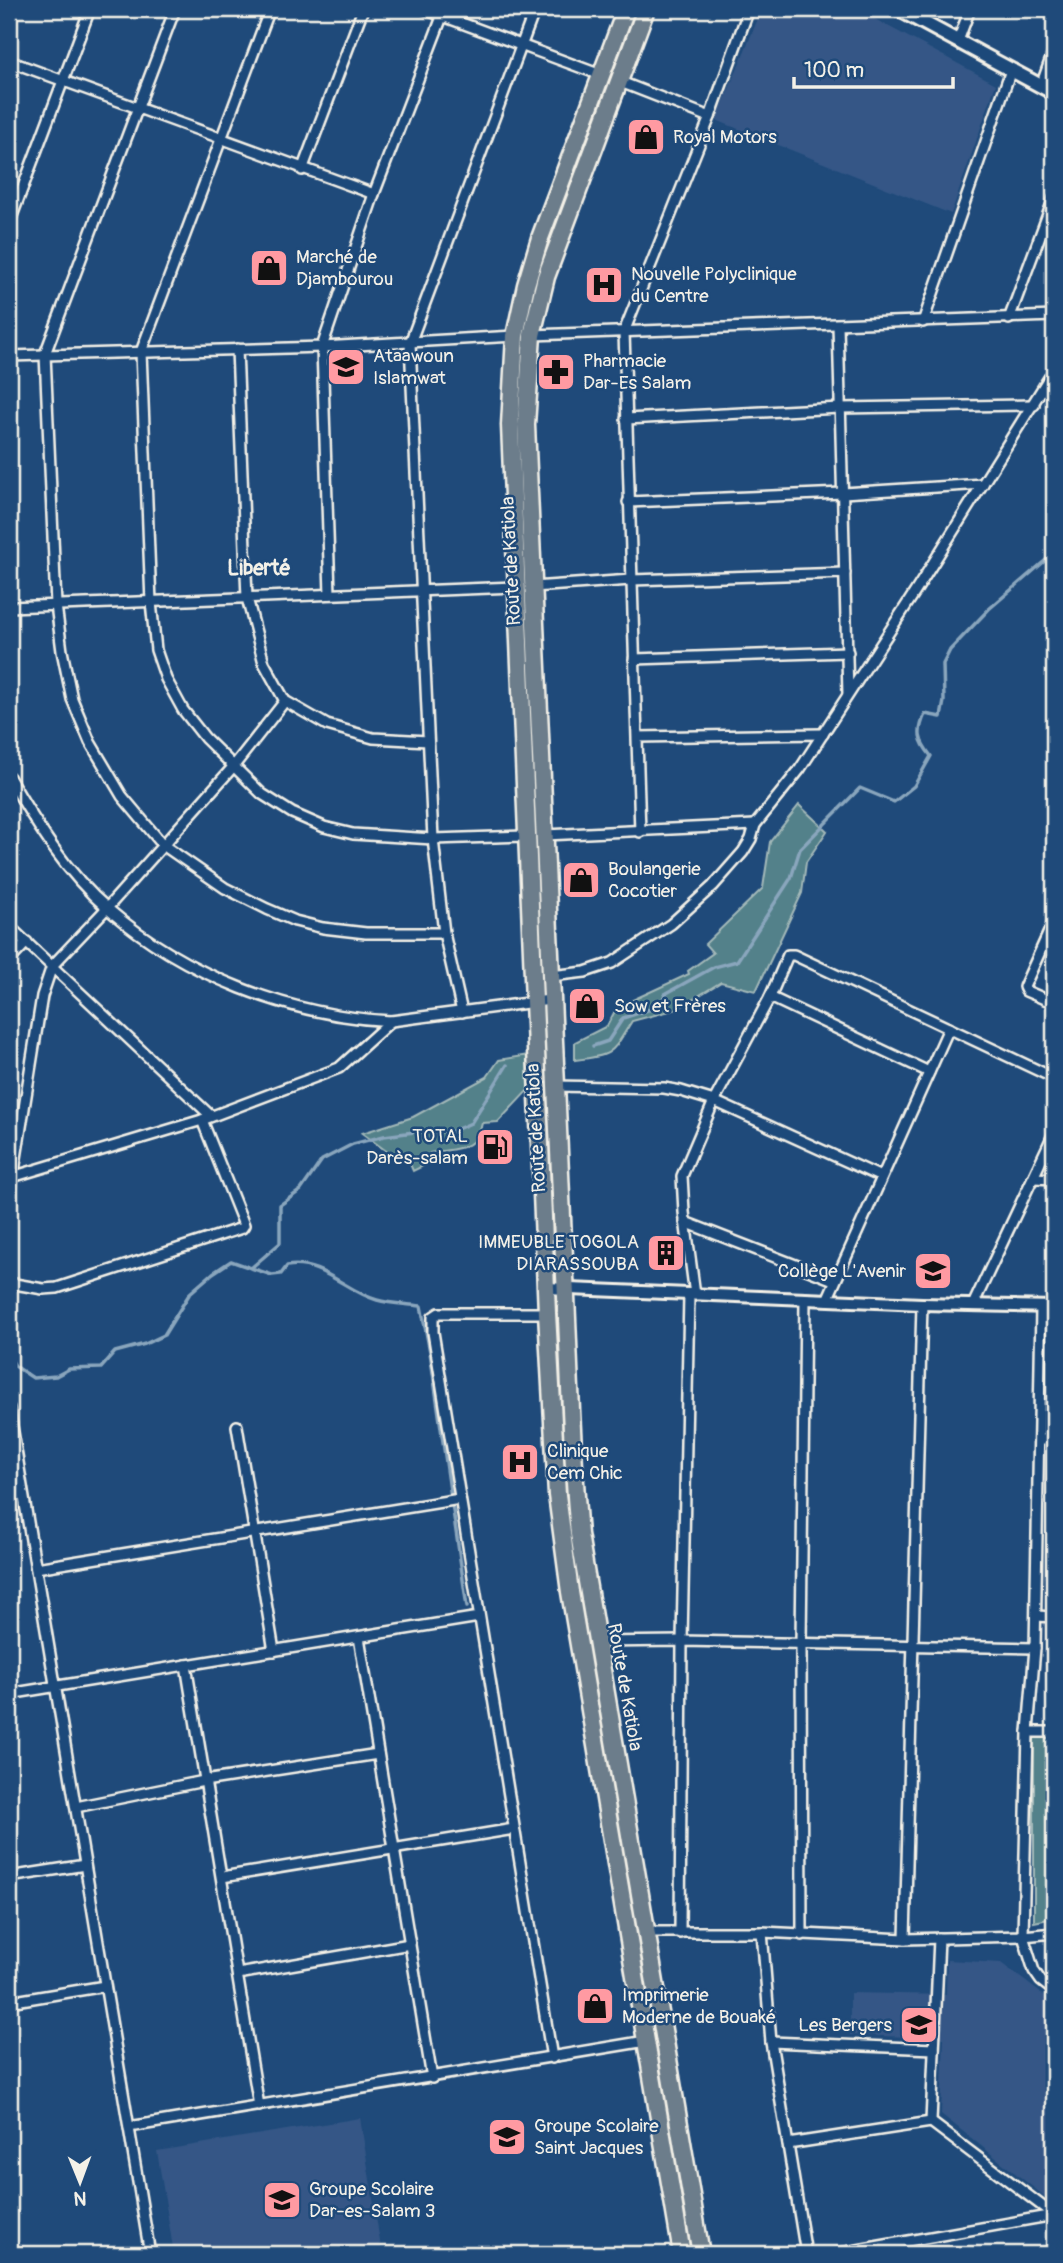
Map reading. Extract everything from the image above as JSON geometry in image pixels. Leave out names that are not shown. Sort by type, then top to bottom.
[{"type":"highway","name":"Route de Katiola","points":[[626,9],[540,238],[526,285],[515,336],[510,425],[547,1313],[562,1537],[682,2254]]},
{"type":"highway","name":"Route de Katiola","points":[[646,9],[546,277],[532,335],[526,425],[550,1000],[579,1534],[701,2254]]},
{"type":"main road","points":[[898,9],[1054,93]]},
{"type":"street","points":[[9,224],[90,9]]},
{"type":"street","points":[[175,9],[46,354],[56,605],[72,699],[90,742],[122,796],[163,845],[225,888],[295,920],[323,928],[366,933],[444,933]]},
{"type":"street","points":[[270,9],[141,352],[151,601],[156,650],[166,679],[183,710],[205,738],[262,794],[292,813],[324,827],[353,834],[433,839],[526,836]]},
{"type":"street","points":[[302,170],[362,9]]},
{"type":"street","points":[[424,9],[444,12],[521,46],[601,75]]},
{"type":"street","points":[[462,1012],[444,933],[433,839],[410,342],[535,9]]},
{"type":"street","points":[[640,832],[624,332],[710,117],[749,9]]},
{"type":"street","points":[[958,41],[970,9]]},
{"type":"street","points":[[330,594],[322,346],[374,194],[444,12]]},
{"type":"street","points":[[1041,86],[1054,50]]},
{"type":"street","points":[[9,61],[302,170],[374,194]]},
{"type":"street","points":[[923,322],[1011,70]]},
{"type":"street","points":[[618,81],[710,117]]},
{"type":"street","points":[[1009,319],[1054,198]]},
{"type":"street","points":[[532,335],[1054,316]]},
{"type":"street","points":[[838,325],[848,695]]},
{"type":"street","points":[[9,356],[322,346],[515,336]]},
{"type":"street","points":[[237,349],[247,598],[264,663],[285,701],[327,725],[351,734],[373,738],[428,741]]},
{"type":"street","points":[[551,976],[584,972],[612,963],[671,924],[713,886],[743,852],[755,825],[800,769],[823,734],[1054,370]]},
{"type":"street","points":[[626,419],[840,408],[1034,405]]},
{"type":"street","points":[[628,502],[983,484]]},
{"type":"street","points":[[534,586],[845,573]]},
{"type":"street","points":[[9,607],[515,587]]},
{"type":"street","points":[[634,659],[848,652]]},
{"type":"street","points":[[9,1202],[42,996],[52,966],[233,767],[285,701]]},
{"type":"street","points":[[638,737],[823,734]]},
{"type":"street","points":[[9,776],[31,815],[70,869],[107,908],[157,946],[203,973],[266,997],[346,1016],[391,1021],[550,1000]]},
{"type":"street","points":[[545,835],[755,825]]},
{"type":"street","points":[[1054,921],[1024,987],[1026,991],[1054,1003]]},
{"type":"street","points":[[9,926],[207,1118],[243,1227],[57,1288],[43,1289],[9,1283]]},
{"type":"street","points":[[9,961],[27,942]]},
{"type":"street","points":[[680,1933],[682,1641],[692,1295],[682,1176],[714,1101],[791,954],[1054,1078]]},
{"type":"street","points":[[770,997],[929,1072]]},
{"type":"street","points":[[12,1177],[207,1118],[339,1068],[391,1021]]},
{"type":"street","points":[[827,1300],[949,1028]]},
{"type":"street","points":[[555,1086],[664,1088],[681,1091],[714,1101],[881,1177]]},
{"type":"street","points":[[973,1306],[1054,1133]]},
{"type":"street","points":[[9,1142],[18,1150]]},
{"type":"street","points":[[1034,1178],[1054,1178]]},
{"type":"street","points":[[685,1222],[834,1280]]},
{"type":"street","points":[[546,1288],[1054,1307]]},
{"type":"street","points":[[802,1935],[801,1643],[805,1299]]},
{"type":"street","points":[[905,1938],[922,1304]]},
{"type":"street","points":[[1041,1307],[1036,1616],[1028,1732],[1023,1937],[1034,1971],[1041,1981],[1054,1991]]},
{"type":"street","points":[[547,1313],[439,1313],[433,1317],[433,1332],[552,2058]]},
{"type":"street","points":[[9,1408],[150,2254]]},
{"type":"street","points":[[237,1426],[274,1651]]},
{"type":"street","points":[[1040,1440],[1054,1440]]},
{"type":"street","points":[[36,1568],[460,1499]]},
{"type":"street","points":[[1036,1616],[1054,1616]]},
{"type":"street","points":[[9,1694],[480,1617]]},
{"type":"street","points":[[359,1637],[432,2078]]},
{"type":"street","points":[[596,1642],[682,1641],[1035,1648]]},
{"type":"street","points":[[186,1665],[259,2106]]},
{"type":"street","points":[[1028,1732],[1054,1732]]},
{"type":"street","points":[[76,1807],[204,1782],[378,1754]]},
{"type":"street","points":[[222,1877],[514,1829]]},
{"type":"street","points":[[9,1877],[85,1865]]},
{"type":"street","points":[[762,1932],[771,2042],[806,2254]]},
{"type":"street","points":[[647,1933],[762,1932],[905,1938],[1023,1937],[1054,1933]]},
{"type":"street","points":[[931,2122],[939,1938]]},
{"type":"street","points":[[238,1974],[410,1944]]},
{"type":"street","points":[[9,2002],[106,1986]]},
{"type":"street","points":[[129,2127],[646,2041]]},
{"type":"street","points":[[771,2042],[934,2049]]},
{"type":"street","points":[[788,2144],[931,2122],[1054,2215],[835,2254]]},
{"type":"shaded area","points":[[762,9],[856,9],[996,84],[951,214],[716,120]]},
{"type":"shaded area","points":[[947,1960],[1001,1963],[1054,2003],[1054,2204],[941,2114],[944,2038],[850,2035],[850,1993],[946,1995]]},
{"type":"shaded area","points":[[360,2118],[382,2254],[174,2254],[157,2151]]},
{"type":"green space","points":[[799,805],[827,831],[806,862],[802,893],[756,991],[721,982],[677,1009],[632,1021],[611,1051],[575,1060],[575,1042],[607,1026],[616,1009],[689,974],[688,971],[713,953],[705,944],[763,888],[770,842]]},
{"type":"green space","points":[[529,1055],[531,1087],[498,1122],[482,1123],[470,1144],[430,1153],[423,1166],[413,1171],[407,1157],[389,1153],[362,1133],[413,1117],[487,1077],[499,1060]]},
{"type":"green space","points":[[1034,1737],[1054,1738],[1054,1918],[1034,1922]]},
{"type":"waterway","points":[[593,1046],[608,1041],[623,1018],[660,1006],[665,994],[714,967],[737,961],[791,878],[800,849],[860,788],[894,802],[914,786],[931,756],[921,740],[921,726],[925,714],[941,717],[944,701],[943,664],[950,650],[989,609],[1054,553]]},
{"type":"waterway","points":[[9,1356],[15,1366],[33,1378],[56,1376],[69,1369],[101,1368],[115,1352],[145,1344],[164,1335],[190,1293],[213,1273],[231,1261],[251,1268],[280,1243],[280,1205],[301,1190],[322,1160],[353,1144],[384,1136],[453,1131],[471,1123],[507,1065]]},
{"type":"waterway","points":[[251,1268],[272,1275],[281,1274],[287,1266],[299,1265],[323,1272],[377,1300],[421,1306],[467,1607]]},
{"type":"place","name":"Royal Motors","points":[[646,137]]},
{"type":"place","name":"Marché de Djambourou","points":[[269,268]]},
{"type":"place","name":"Nouvelle Polyclinique du Centre","points":[[604,285]]},
{"type":"place","name":"Ataawoun Islamwat","points":[[346,367]]},
{"type":"place","name":"Pharmacie Dar-Es Salam","points":[[556,372]]},
{"type":"place","name":"Boulangerie Cocotier","points":[[581,880]]},
{"type":"place","name":"Sow et Frères","points":[[587,1006]]},
{"type":"place","name":"TOTAL Darès-salam","points":[[495,1147]]},
{"type":"place","name":"IMMEUBLE TOGOLA DIARASSOUBA","points":[[666,1253]]},
{"type":"place","name":"Collège L'Avenir","points":[[933,1271]]},
{"type":"place","name":"Clinique Cem Chic","points":[[520,1462]]},
{"type":"place","name":"Imprimerie Moderne de Bouaké","points":[[595,2006]]},
{"type":"place","name":"Les Bergers","points":[[919,2025]]},
{"type":"place","name":"Groupe Scolaire Saint Jacques","points":[[507,2137]]},
{"type":"place","name":"Groupe Scolaire Dar-es-Salam 3","points":[[282,2200]]},
{"type":"district","name":"Liberté","points":[[259,568]]}]
